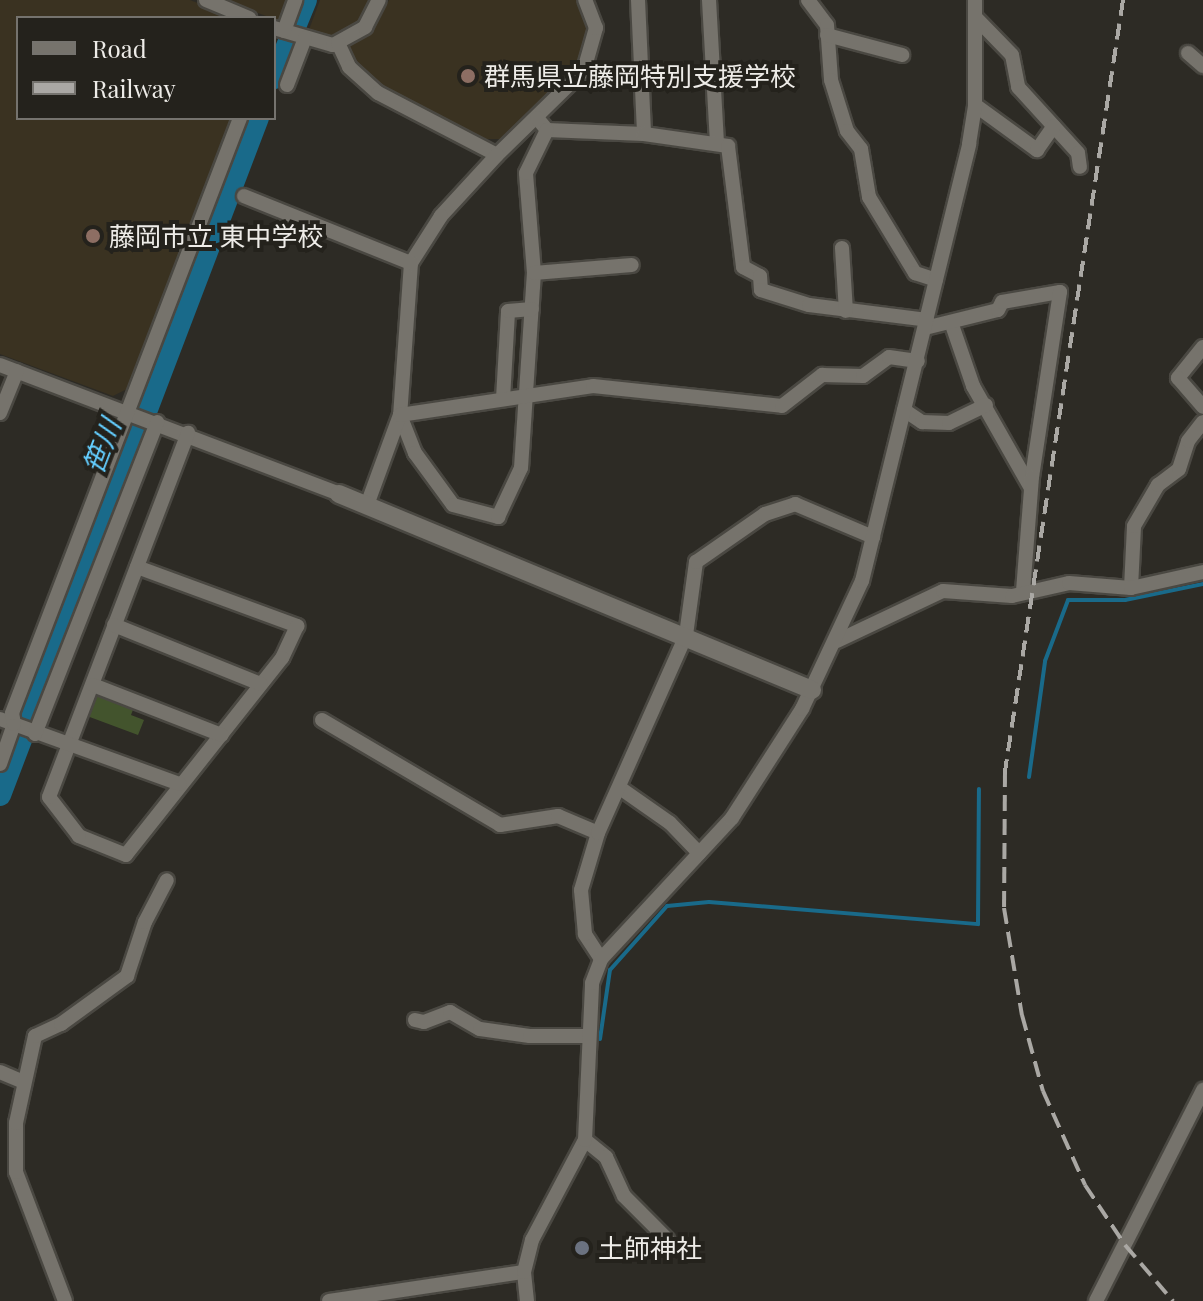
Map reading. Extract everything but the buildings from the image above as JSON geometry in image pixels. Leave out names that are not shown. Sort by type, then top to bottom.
[{"type":"street","points":[[206,0],[244,16]]},
{"type":"street","points":[[295,0],[279,29],[305,38],[338,43],[365,27],[379,0]]},
{"type":"street","points":[[367,505],[400,415],[411,263],[441,216],[497,155],[584,70],[592,54],[596,28],[585,0]]},
{"type":"street","points":[[638,0],[644,134]]},
{"type":"street","points":[[709,0],[717,142]]},
{"type":"street","points":[[808,0],[827,25],[831,80],[847,131],[861,149],[869,197],[915,273],[936,280]]},
{"type":"street","points":[[527,1301],[524,1272],[532,1240],[585,1140],[592,983],[601,959],[732,818],[812,690],[862,581],[918,361],[975,105],[975,0]]},
{"type":"street","points":[[975,17],[1012,55],[1018,87],[1078,153],[1080,167]]},
{"type":"street","points":[[827,35],[902,55]]},
{"type":"street","points":[[287,85],[305,38]]},
{"type":"street","points":[[338,43],[349,67],[378,93],[497,155]]},
{"type":"street","points":[[1188,53],[1203,66]]},
{"type":"street","points":[[975,105],[1037,150],[1054,126]]},
{"type":"street","points":[[537,118],[547,130],[644,134],[717,142],[728,146],[743,267],[760,276],[761,290],[846,311],[926,324],[951,322],[998,310],[1002,302],[1060,292],[1031,488],[1023,592]]},
{"type":"street","points":[[0,764],[20,727],[143,417],[239,120]]},
{"type":"street","points":[[400,415],[415,453],[453,505],[498,517],[521,468],[534,273],[526,173],[547,130]]},
{"type":"street","points":[[244,196],[411,263]]},
{"type":"street","points":[[842,248],[846,311]]},
{"type":"street","points":[[534,273],[632,265]]},
{"type":"street","points":[[503,399],[508,311],[532,309]]},
{"type":"street","points":[[951,322],[973,386],[1031,488]]},
{"type":"street","points":[[1203,347],[1178,378],[1203,407]]},
{"type":"street","points":[[400,415],[593,386],[782,406],[822,375],[863,376],[889,357],[918,361]]},
{"type":"street","points":[[0,365],[188,433],[686,635],[812,690]]},
{"type":"street","points":[[0,413],[17,371]]},
{"type":"street","points":[[904,410],[922,422],[949,423],[986,405]]},
{"type":"street","points":[[143,417],[12,713],[20,727],[180,784]]},
{"type":"street","points":[[1131,588],[1134,526],[1158,485],[1179,469],[1188,441],[1203,422]]},
{"type":"street","points":[[137,567],[297,626],[282,658],[126,855],[79,836],[49,797],[188,433]]},
{"type":"street","points":[[601,959],[585,934],[581,890],[598,833],[686,635],[696,562],[765,514],[795,504],[873,537]]},
{"type":"street","points":[[837,641],[943,591],[1012,596],[1069,583],[1131,588],[1203,572]]},
{"type":"street","points":[[114,625],[261,684]]},
{"type":"street","points":[[93,685],[222,735]]},
{"type":"street","points":[[322,720],[500,825],[558,816],[598,833]]},
{"type":"street","points":[[620,788],[670,823],[699,853]]},
{"type":"street","points":[[65,1301],[16,1172],[16,1123],[35,1036],[61,1024],[127,976],[145,922],[167,880]]},
{"type":"street","points":[[415,1020],[424,1022],[450,1012],[480,1029],[530,1036],[588,1036]]},
{"type":"street","points":[[0,1072],[24,1082]]},
{"type":"street","points":[[1096,1301],[1203,1090]]},
{"type":"street","points":[[585,1140],[606,1157],[624,1196],[667,1239]]},
{"type":"street","points":[[329,1301],[524,1272]]},
{"type":"shaded area","name":"藤岡市立 東中学校","points":[[0,0],[190,0],[231,16],[16,16],[16,120],[231,120],[127,389],[113,396],[0,354]]},
{"type":"shaded area","points":[[224,0],[291,0],[282,22],[276,20],[276,16],[266,16]]},
{"type":"shaded area","points":[[320,0],[375,0],[351,31],[328,39],[307,35]]},
{"type":"shaded area","name":"群馬県立藤岡特別支援学校","points":[[389,0],[582,0],[591,21],[581,63],[502,139],[479,139],[381,89],[347,52],[349,45],[376,25]]},
{"type":"green space","points":[[104,695],[134,707],[131,715],[144,720],[138,735],[87,716],[94,697]]},
{"type":"waterway","name":"笹川","points":[[276,73],[306,0]]},
{"type":"waterway","name":"笹川","points":[[0,795],[257,120]]},
{"type":"waterway","points":[[1029,777],[1045,661],[1068,600],[1125,600],[1203,584]]},
{"type":"waterway","points":[[600,1039],[610,970],[667,906],[709,902],[978,924],[979,789]]},
{"type":"railway","points":[[1123,0],[1005,771],[1004,908],[1022,1015],[1043,1091],[1085,1185],[1125,1245],[1173,1301]]},
{"type":"place","name":"群馬県立藤岡特別支援学校","points":[[468,76]]},
{"type":"place","name":"藤岡市立 東中学校","points":[[93,236]]},
{"type":"place","name":"土師神社","points":[[582,1248]]}]
